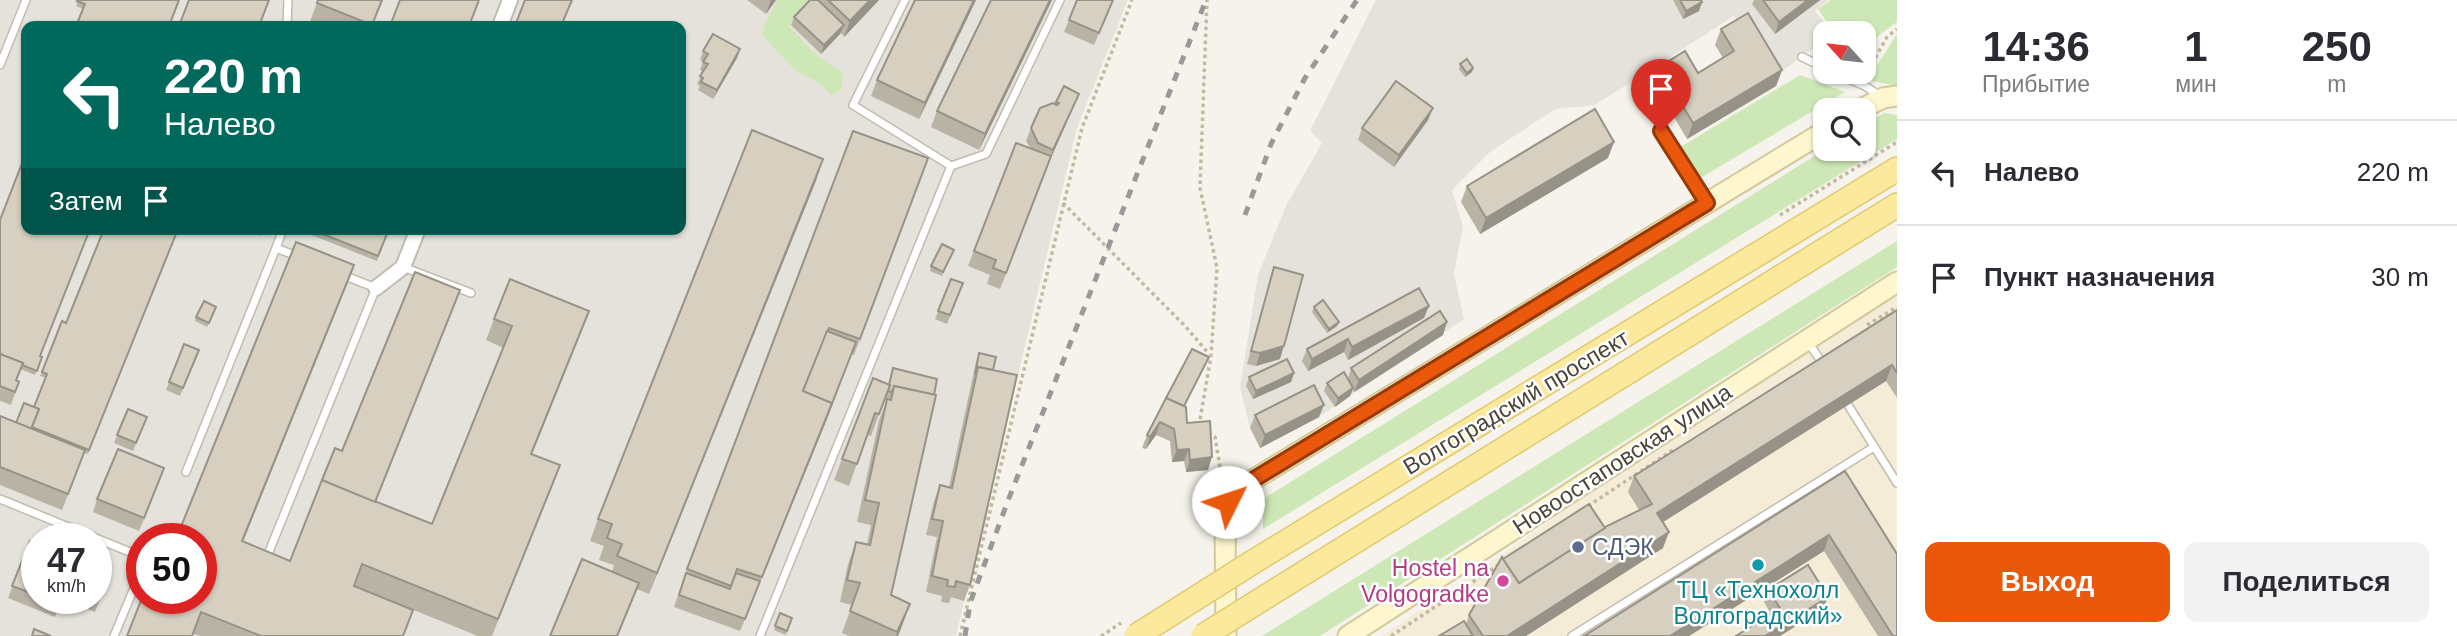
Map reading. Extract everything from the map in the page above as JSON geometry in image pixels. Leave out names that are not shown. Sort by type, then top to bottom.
[{"type":"main road","points":[[1876,104],[1893,97]]},
{"type":"main road","points":[[1226,636],[1224,517],[1228,502],[1238,489],[1813,138]]},
{"type":"main road","name":"Волгоградский проспект","points":[[1136,636],[1897,169]]},
{"type":"main road","name":"Волгоградский проспект","points":[[1203,636],[1897,205]]},
{"type":"main road","name":"Новоостаповская улица","points":[[1348,636],[1897,282]]},
{"type":"street","points":[[502,21],[510,0]]},
{"type":"street","points":[[376,288],[403,267],[416,235]]},
{"type":"lane","points":[[0,65],[26,0]]},
{"type":"lane","points":[[287,21],[288,0]]},
{"type":"lane","points":[[905,0],[853,105],[951,166]]},
{"type":"lane","points":[[760,636],[951,166],[986,154],[1060,0]]},
{"type":"lane","points":[[1802,57],[1813,62]]},
{"type":"lane","points":[[1860,84],[1893,97]]},
{"type":"lane","points":[[1661,131],[1707,203]]},
{"type":"lane","points":[[186,472],[281,235]]},
{"type":"lane","points":[[276,248],[313,263]]},
{"type":"lane","points":[[403,267],[471,293]]},
{"type":"lane","points":[[266,559],[376,288],[338,273]]},
{"type":"lane","points":[[1807,340],[1825,368]]},
{"type":"lane","points":[[1849,405],[1897,483]]},
{"type":"lane","points":[[1572,636],[1874,447]]},
{"type":"lane","points":[[0,499],[126,550]]},
{"type":"lane","points":[[114,636],[126,607]]},
{"type":"path","points":[[960,636],[1082,128],[1132,0]]},
{"type":"path","points":[[1207,0],[1200,188],[1217,268],[1211,356],[1199,426],[1215,437],[1222,479]]},
{"type":"path","points":[[1865,86],[1862,80],[1887,37],[1897,29]]},
{"type":"path","points":[[1063,203],[1186,327],[1211,356]]},
{"type":"path","points":[[1863,327],[1897,307]]},
{"type":"path","points":[[1587,507],[1679,446]]},
{"type":"path","points":[[1391,636],[1506,560]]},
{"type":"shaded area","points":[[0,0],[1128,0],[1077,128],[956,636],[0,636]]},
{"type":"shaded area","points":[[1376,0],[1829,0],[1815,11],[1823,21],[1813,21],[1813,49],[1777,75],[1734,16],[1595,105],[1555,109],[1490,152],[1452,190],[1463,227],[1454,274],[1464,319],[1319,417],[1260,448],[1250,428],[1240,387],[1258,275],[1286,206],[1322,143],[1310,131]]},
{"type":"shaded area","points":[[1897,284],[1897,636],[1382,636]]},
{"type":"green space","points":[[778,0],[812,0],[789,26],[813,52],[843,73],[841,90],[832,95],[819,83],[796,71],[762,35],[765,23]]},
{"type":"green space","points":[[1831,0],[1897,0],[1897,22],[1876,37],[1876,21],[1826,21],[1818,9]]},
{"type":"green space","points":[[1897,34],[1897,86],[1876,82],[1876,67]]},
{"type":"green space","points":[[1800,75],[1813,80],[1813,84],[1824,84],[1845,92],[1835,98],[1813,98],[1813,111],[1697,180],[1677,149]]},
{"type":"green space","points":[[1884,113],[1897,115],[1897,139],[1876,152],[1876,118]]},
{"type":"green space","points":[[1813,157],[1813,161],[1861,161],[1263,529],[1263,499]]},
{"type":"green space","points":[[1897,241],[1897,267],[1320,636],[1262,636]]},
{"type":"building","points":[[179,0],[171,21],[78,21],[85,4],[77,1]]},
{"type":"building","points":[[189,0],[269,0],[261,21],[181,21]]},
{"type":"building","points":[[318,0],[382,0],[374,21],[362,21],[317,3]]},
{"type":"building","points":[[400,0],[479,0],[471,21],[392,21]]},
{"type":"building","points":[[525,0],[572,0],[563,21],[517,21]]},
{"type":"building","points":[[810,0],[818,0],[844,25],[824,45],[794,17]]},
{"type":"building","points":[[828,0],[870,0],[850,21]]},
{"type":"building","points":[[915,0],[974,0],[925,103],[877,80]]},
{"type":"building","points":[[991,0],[1050,0],[985,134],[937,111]]},
{"type":"building","points":[[1077,0],[1113,0],[1099,33],[1069,20]]},
{"type":"building","points":[[1680,0],[1701,0],[1702,2],[1686,11]]},
{"type":"building","points":[[1763,0],[1808,0],[1779,22]]},
{"type":"building","points":[[1748,13],[1782,70],[1693,123],[1659,67],[1685,51],[1698,73],[1734,51],[1721,29]]},
{"type":"building","points":[[713,34],[740,49],[717,90],[701,82],[703,78],[700,76],[708,64],[703,62],[708,54],[703,51]]},
{"type":"building","points":[[1467,59],[1473,68],[1467,73],[1460,64]]},
{"type":"building","points":[[1396,81],[1433,108],[1399,155],[1362,128]]},
{"type":"building","points":[[1064,86],[1079,94],[1053,150],[1038,143],[1031,128],[1040,108],[1059,103],[1056,102]]},
{"type":"building","points":[[1595,109],[1614,142],[1486,218],[1467,186]]},
{"type":"building","points":[[752,130],[823,159],[657,573],[617,556],[622,544],[607,538],[612,524],[598,519]]},
{"type":"building","points":[[853,131],[928,158],[860,339],[829,328],[803,391],[832,403],[762,577],[737,569],[731,586],[687,569]]},
{"type":"building","points":[[1016,143],[1051,156],[1006,273],[993,268],[996,260],[974,251]]},
{"type":"building","points":[[21,166],[21,235],[88,235],[40,356],[42,357],[37,371],[0,354],[0,220]]},
{"type":"building","points":[[102,235],[176,235],[89,450],[32,427],[39,409],[34,407],[47,374],[42,372],[62,321],[66,323]]},
{"type":"building","points":[[325,235],[387,235],[378,256]]},
{"type":"building","points":[[296,242],[354,265],[242,541],[290,561],[322,480],[432,524],[512,326],[494,319],[510,279],[589,311],[531,454],[560,465],[498,619],[362,564],[354,586],[413,610],[403,636],[261,636],[206,614],[217,614],[217,523],[182,523]]},
{"type":"building","points":[[942,244],[954,250],[943,272],[931,266]]},
{"type":"building","points":[[1274,267],[1303,275],[1284,346],[1260,353],[1251,351]]},
{"type":"building","points":[[415,272],[460,290],[375,502],[322,480],[335,448],[342,451]]},
{"type":"building","points":[[951,279],[963,283],[950,315],[938,311]]},
{"type":"building","points":[[1419,288],[1429,306],[1352,347],[1348,339],[1312,359],[1307,349]]},
{"type":"building","points":[[1323,300],[1339,322],[1329,329],[1314,307]]},
{"type":"building","points":[[204,301],[216,307],[209,323],[196,317]]},
{"type":"building","points":[[1897,310],[1897,373],[1892,365],[1657,513],[1669,532],[1507,636],[1483,636],[1469,615],[1502,557],[1519,583],[1607,526],[1652,504],[1634,476]]},
{"type":"building","points":[[1440,311],[1447,322],[1359,380],[1351,368]]},
{"type":"building","points":[[827,331],[856,342],[831,406],[832,403],[803,391]]},
{"type":"building","points":[[184,344],[199,350],[183,388],[169,382]]},
{"type":"building","points":[[1192,349],[1209,357],[1184,406],[1166,398]]},
{"type":"building","points":[[979,353],[996,357],[993,370],[978,367],[975,374]]},
{"type":"building","points":[[0,354],[23,363],[16,380],[19,382],[15,392],[0,386]]},
{"type":"building","points":[[1287,359],[1294,373],[1256,391],[1249,377]]},
{"type":"building","points":[[978,367],[1017,375],[970,585],[956,581],[955,587],[947,586],[948,580],[932,576],[943,521],[932,519],[940,485],[952,488]]},
{"type":"building","points":[[893,368],[937,379],[934,395],[894,386],[892,392],[888,391]]},
{"type":"building","points":[[1344,372],[1353,388],[1338,398],[1327,383]]},
{"type":"building","points":[[873,378],[890,385],[879,414],[875,413],[857,464],[842,459]]},
{"type":"building","points":[[1314,385],[1324,405],[1265,435],[1255,415]]},
{"type":"building","points":[[894,386],[936,395],[891,595],[910,604],[897,632],[850,611],[860,583],[847,580],[856,542],[870,545],[879,503],[865,500],[887,399],[891,400]]},
{"type":"building","points":[[1166,398],[1186,407],[1187,423],[1210,421],[1212,457],[1190,460],[1189,449],[1177,450],[1174,429],[1160,422],[1150,437],[1147,435]]},
{"type":"building","points":[[24,403],[39,409],[31,429],[16,423]]},
{"type":"building","points":[[128,409],[147,417],[136,443],[117,435]]},
{"type":"building","points":[[0,416],[85,450],[68,494],[0,467]]},
{"type":"building","points":[[118,449],[164,468],[144,518],[97,499]]},
{"type":"building","name":"ТЦ «Технохолл Волгоградский»","points":[[1845,471],[1897,554],[1897,636],[1893,636],[1829,535],[1670,636],[1584,636]]},
{"type":"building","points":[[1589,504],[1605,528],[1519,583],[1503,559]]},
{"type":"building","points":[[582,559],[639,583],[617,636],[550,636]]},
{"type":"building","points":[[21,564],[21,589],[12,586]]},
{"type":"building","points":[[1808,565],[1828,597],[1765,636],[1736,636],[1780,608],[1768,590]]},
{"type":"building","points":[[686,573],[730,589],[736,573],[760,581],[745,619],[679,595]]},
{"type":"building","points":[[780,613],[792,618],[787,631],[775,626]]},
{"type":"building","points":[[136,614],[200,614],[192,636],[127,636]]},
{"type":"building","points":[[1464,621],[1473,636],[1439,636]]},
{"type":"building","points":[[34,629],[51,636],[32,636]]},
{"type":"railway","points":[[965,636],[970,603],[1009,498],[1206,0]]},
{"type":"railway","points":[[1245,215],[1271,144],[1305,78],[1357,0]]},
{"type":"place","name":"СДЭК","points":[[1578,547]]},
{"type":"place","name":"ТЦ «Технохолл Волгоградский»","points":[[1758,565]]},
{"type":"place","name":"Hostel na Volgogradke","points":[[1503,581]]},
{"type":"route","points":[[1228,502],[1238,489],[1707,203],[1661,131]]}]
